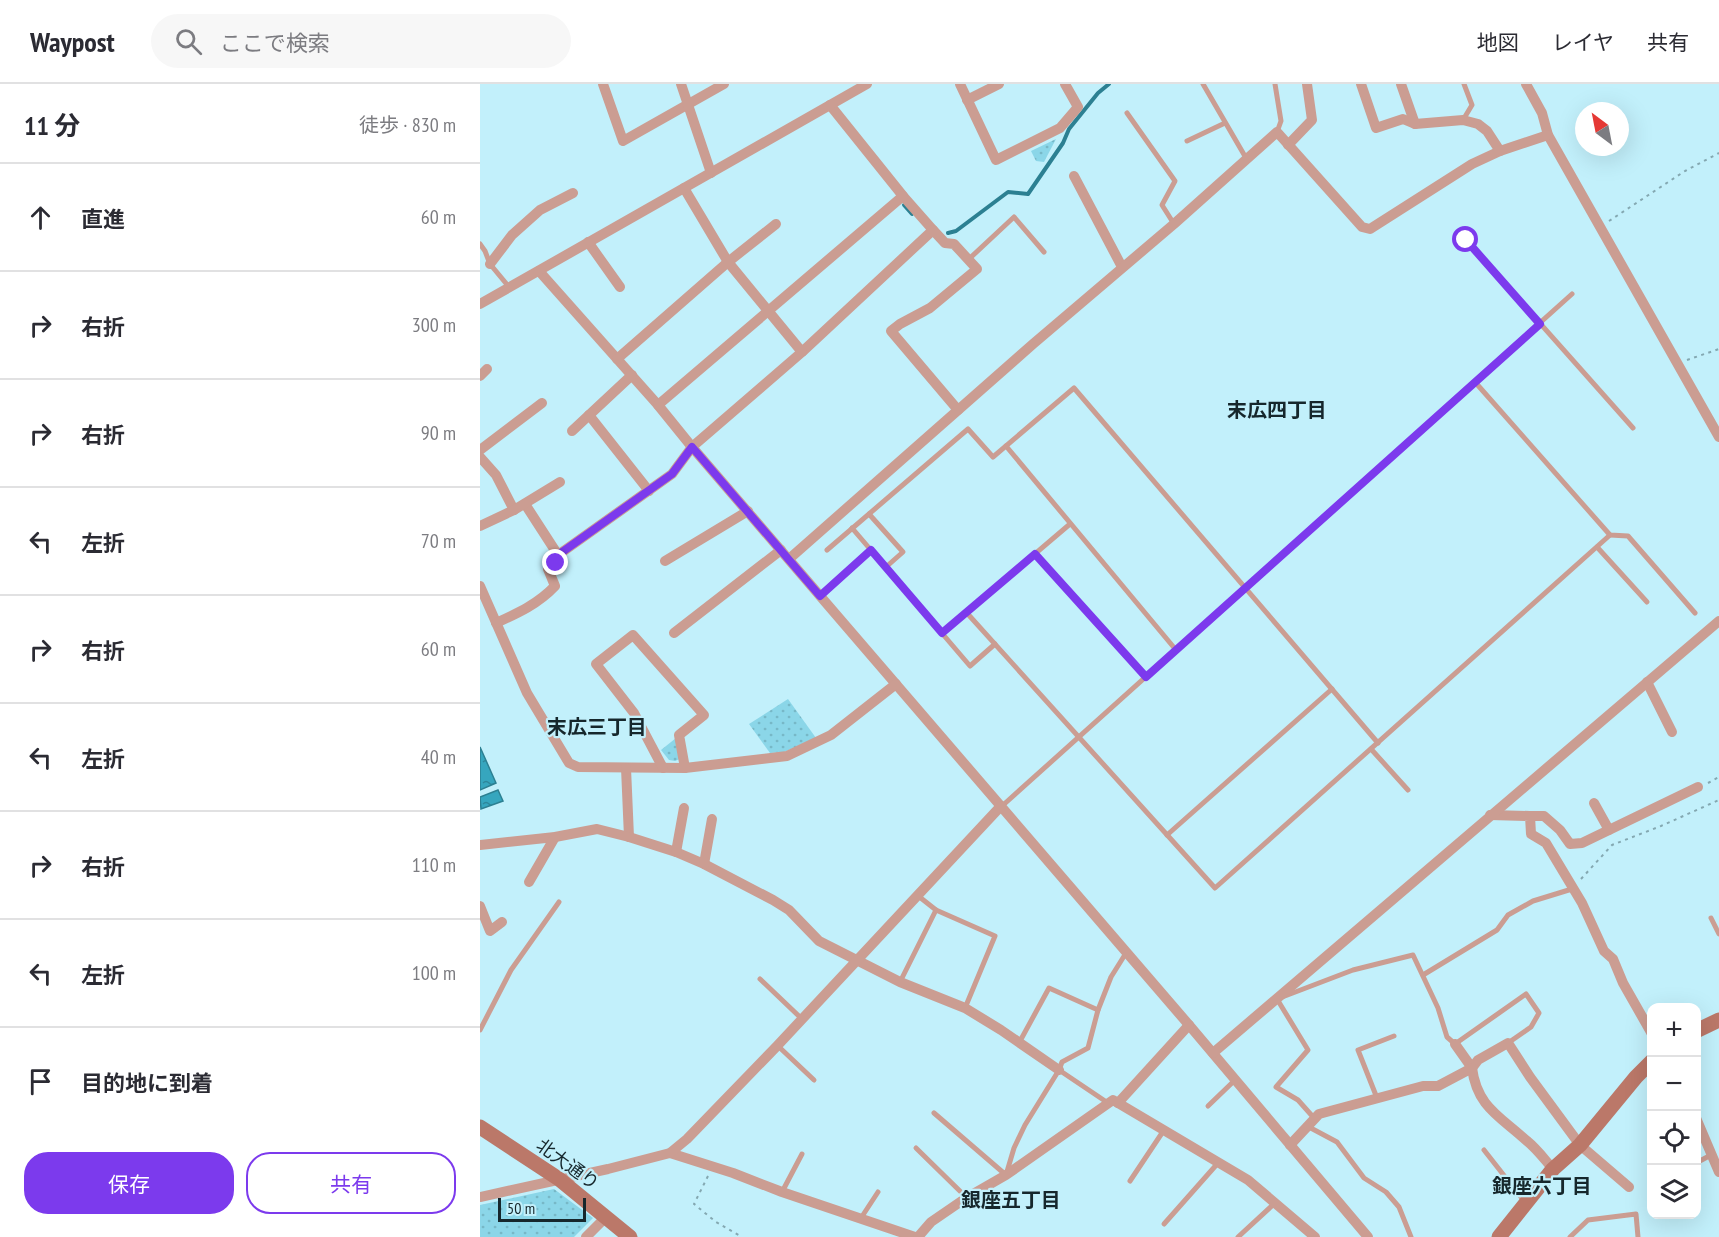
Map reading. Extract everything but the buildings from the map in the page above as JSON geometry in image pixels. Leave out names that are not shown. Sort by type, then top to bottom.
[{"type":"street","points":[[603,84],[623,141],[724,84]]},
{"type":"street","points":[[681,84],[711,173]]},
{"type":"street","points":[[480,304],[867,84]]},
{"type":"street","points":[[960,84],[996,160],[1060,128],[1077,107],[1065,84]]},
{"type":"street","points":[[968,100],[999,84]]},
{"type":"street","points":[[1288,145],[1312,120],[1307,84]]},
{"type":"street","points":[[1361,84],[1376,128],[1403,119],[1415,124],[1463,120],[1478,124],[1487,131],[1500,151]]},
{"type":"street","points":[[1401,84],[1415,124]]},
{"type":"street","points":[[1526,84],[1542,113],[1548,135],[1719,436]]},
{"type":"street","points":[[830,105],[933,230],[945,243],[954,244],[977,269],[930,308],[891,330],[958,410]]},
{"type":"street","points":[[789,559],[1277,132],[1362,227],[1370,229],[1472,164],[1500,151],[1548,135]]},
{"type":"street","points":[[1074,176],[1122,267]]},
{"type":"street","points":[[684,188],[728,262],[802,352]]},
{"type":"street","points":[[490,264],[513,235],[540,210],[573,194]]},
{"type":"street","points":[[658,405],[903,196]]},
{"type":"street","points":[[617,359],[728,262],[776,224]]},
{"type":"street","points":[[496,623],[545,597],[555,586],[548,569],[556,563],[558,555],[672,474],[692,447],[802,352],[933,230]]},
{"type":"street","points":[[588,242],[620,287]]},
{"type":"street","points":[[539,271],[658,405],[1368,1237]]},
{"type":"street","points":[[572,431],[632,375]]},
{"type":"street","points":[[480,450],[542,403]]},
{"type":"street","points":[[589,416],[649,491]]},
{"type":"street","points":[[480,457],[496,476],[514,510]]},
{"type":"street","points":[[480,526],[525,504],[560,482]]},
{"type":"street","points":[[525,504],[558,555]]},
{"type":"street","points":[[665,561],[748,511]]},
{"type":"street","points":[[674,633],[781,550]]},
{"type":"street","points":[[480,586],[526,693],[569,763],[578,766],[685,768],[787,756],[831,735],[896,684]]},
{"type":"street","points":[[1213,1053],[1719,621]]},
{"type":"street","points":[[663,768],[634,713],[596,664],[633,635],[704,715],[679,735],[685,768]]},
{"type":"street","points":[[1647,682],[1672,732]]},
{"type":"street","points":[[626,768],[629,837]]},
{"type":"street","points":[[1490,815],[1544,816],[1560,830],[1570,844],[1582,843],[1698,787]]},
{"type":"street","points":[[1594,803],[1609,830]]},
{"type":"street","points":[[480,1197],[670,1153],[687,1139],[777,1046],[1001,806]]},
{"type":"street","points":[[676,852],[684,808]]},
{"type":"street","points":[[1530,816],[1531,834],[1546,843],[1581,903],[1604,951],[1613,959],[1623,983],[1647,1025]]},
{"type":"street","points":[[704,864],[712,819]]},
{"type":"street","points":[[480,845],[555,837],[597,829],[676,852],[704,864],[789,910],[819,941],[900,982],[965,1008],[1059,1070]]},
{"type":"street","points":[[529,882],[555,837]]},
{"type":"street","points":[[480,906],[490,931]]},
{"type":"street","points":[[480,939],[502,922]]},
{"type":"street","points":[[1701,1029],[1719,1020]]},
{"type":"street","points":[[670,1153],[917,1237],[931,1222],[966,1198],[1006,1175],[1113,1103],[1188,1024]]},
{"type":"street","points":[[1290,1145],[1318,1114],[1423,1086],[1438,1086],[1472,1068],[1478,1060],[1508,1043],[1530,1077],[1580,1144],[1629,1187]]},
{"type":"street","points":[[1455,1044],[1472,1068],[1474,1085],[1489,1109],[1530,1143],[1553,1169]]},
{"type":"street","points":[[1499,1237],[1553,1169],[1580,1144],[1647,1066]]},
{"type":"street","points":[[1113,1103],[1164,1130],[1248,1180],[1315,1237]]},
{"type":"street","name":"北大通り","points":[[480,1127],[559,1179],[630,1237]]},
{"type":"street","points":[[1701,1129],[1716,1162]]},
{"type":"street","points":[[586,1237],[606,1217]]},
{"type":"lane","points":[[1203,84],[1246,158]]},
{"type":"lane","points":[[1275,84],[1281,121],[1277,132]]},
{"type":"lane","points":[[1463,120],[1472,105],[1464,84]]},
{"type":"lane","points":[[1127,113],[1175,181],[1162,205],[1174,224]]},
{"type":"lane","points":[[1187,141],[1225,123]]},
{"type":"lane","points":[[969,259],[1014,217],[1044,252]]},
{"type":"lane","points":[[1466,240],[1633,428]]},
{"type":"lane","points":[[480,244],[490,264],[509,288]]},
{"type":"lane","points":[[1001,806],[1572,294]]},
{"type":"lane","points":[[1475,382],[1610,535],[1628,536],[1695,613]]},
{"type":"lane","points":[[827,550],[968,429],[993,458],[1074,388],[1378,742]]},
{"type":"lane","points":[[1006,446],[1176,650]]},
{"type":"lane","points":[[869,514],[903,552],[886,567]]},
{"type":"lane","points":[[942,633],[1070,524]]},
{"type":"lane","points":[[852,528],[970,666],[995,644]]},
{"type":"lane","points":[[966,612],[1215,888],[1610,535]]},
{"type":"lane","points":[[1597,547],[1647,602]]},
{"type":"lane","points":[[820,596],[871,550]]},
{"type":"lane","points":[[1035,554],[1146,677]]},
{"type":"lane","points":[[1167,835],[1332,689]]},
{"type":"lane","points":[[1371,749],[1408,790]]},
{"type":"lane","points":[[1423,975],[1497,930],[1508,915],[1533,901],[1572,888]]},
{"type":"lane","points":[[917,895],[936,910],[995,936],[965,1008]]},
{"type":"lane","points":[[480,1030],[511,970],[559,902]]},
{"type":"lane","points":[[900,982],[936,910]]},
{"type":"lane","points":[[1711,918],[1719,934]]},
{"type":"lane","points":[[934,1113],[1006,1175],[1014,1148],[1025,1125],[1062,1062],[1088,1048],[1098,1010],[1111,977],[1126,953]]},
{"type":"lane","points":[[1411,1237],[1399,1207],[1386,1192],[1364,1178],[1337,1142],[1310,1122],[1298,1100],[1276,1087],[1308,1050],[1277,999],[1353,970],[1413,955],[1438,1008],[1447,1037],[1455,1044],[1526,994],[1539,1012],[1531,1027],[1508,1043]]},
{"type":"lane","points":[[760,980],[802,1019]]},
{"type":"lane","points":[[1019,1043],[1050,988],[1098,1010]]},
{"type":"lane","points":[[1377,1098],[1358,1050],[1394,1036]]},
{"type":"lane","points":[[777,1046],[814,1080]]},
{"type":"lane","points":[[1059,1070],[1113,1103]]},
{"type":"lane","points":[[1208,1106],[1235,1080]]},
{"type":"lane","points":[[1131,1181],[1164,1130]]},
{"type":"lane","points":[[916,1148],[966,1198]]},
{"type":"lane","points":[[1484,1150],[1526,1204]]},
{"type":"lane","points":[[782,1192],[802,1154]]},
{"type":"lane","points":[[1701,1163],[1716,1162]]},
{"type":"lane","points":[[1164,1224],[1218,1163]]},
{"type":"lane","points":[[861,1218],[878,1192]]},
{"type":"lane","points":[[1238,1237],[1275,1203]]},
{"type":"lane","points":[[1570,1237],[1588,1220],[1636,1214],[1638,1237]]},
{"type":"path","points":[[1600,226],[1685,171],[1719,153]]},
{"type":"path","points":[[1678,363],[1719,349]]},
{"type":"path","points":[[1572,888],[1612,845],[1719,800]]},
{"type":"path","points":[[713,1166],[694,1204],[716,1222],[742,1237]]},
{"type":"shaded area","points":[[1056,139],[1044,162],[1036,161],[1031,151]]},
{"type":"shaded area","points":[[788,699],[816,738],[784,752],[770,753],[749,724]]},
{"type":"shaded area","points":[[676,738],[680,759],[669,760],[661,750]]},
{"type":"shaded area","points":[[554,1189],[593,1218],[574,1237],[480,1237],[480,1205]]},
{"type":"water","points":[[480,747],[496,783],[480,790]]},
{"type":"water","points":[[498,790],[503,801],[481,809],[480,797]]},
{"type":"waterway","points":[[948,233],[956,231],[1008,192],[1028,194],[1063,143],[1069,129],[1098,93],[1109,84]]},
{"type":"waterway","points":[[904,205],[912,214]]},
{"type":"district","name":"末広四丁目","points":[[1277,410]]},
{"type":"district","name":"末広三丁目","points":[[597,727]]},
{"type":"district","name":"銀座六丁目","points":[[1542,1186]]},
{"type":"district","name":"銀座五丁目","points":[[1011,1200]]},
{"type":"route","points":[[556,563],[558,555],[672,474],[692,447],[820,596],[871,550],[942,633],[1035,554],[1146,677],[1540,324],[1466,240]]}]
